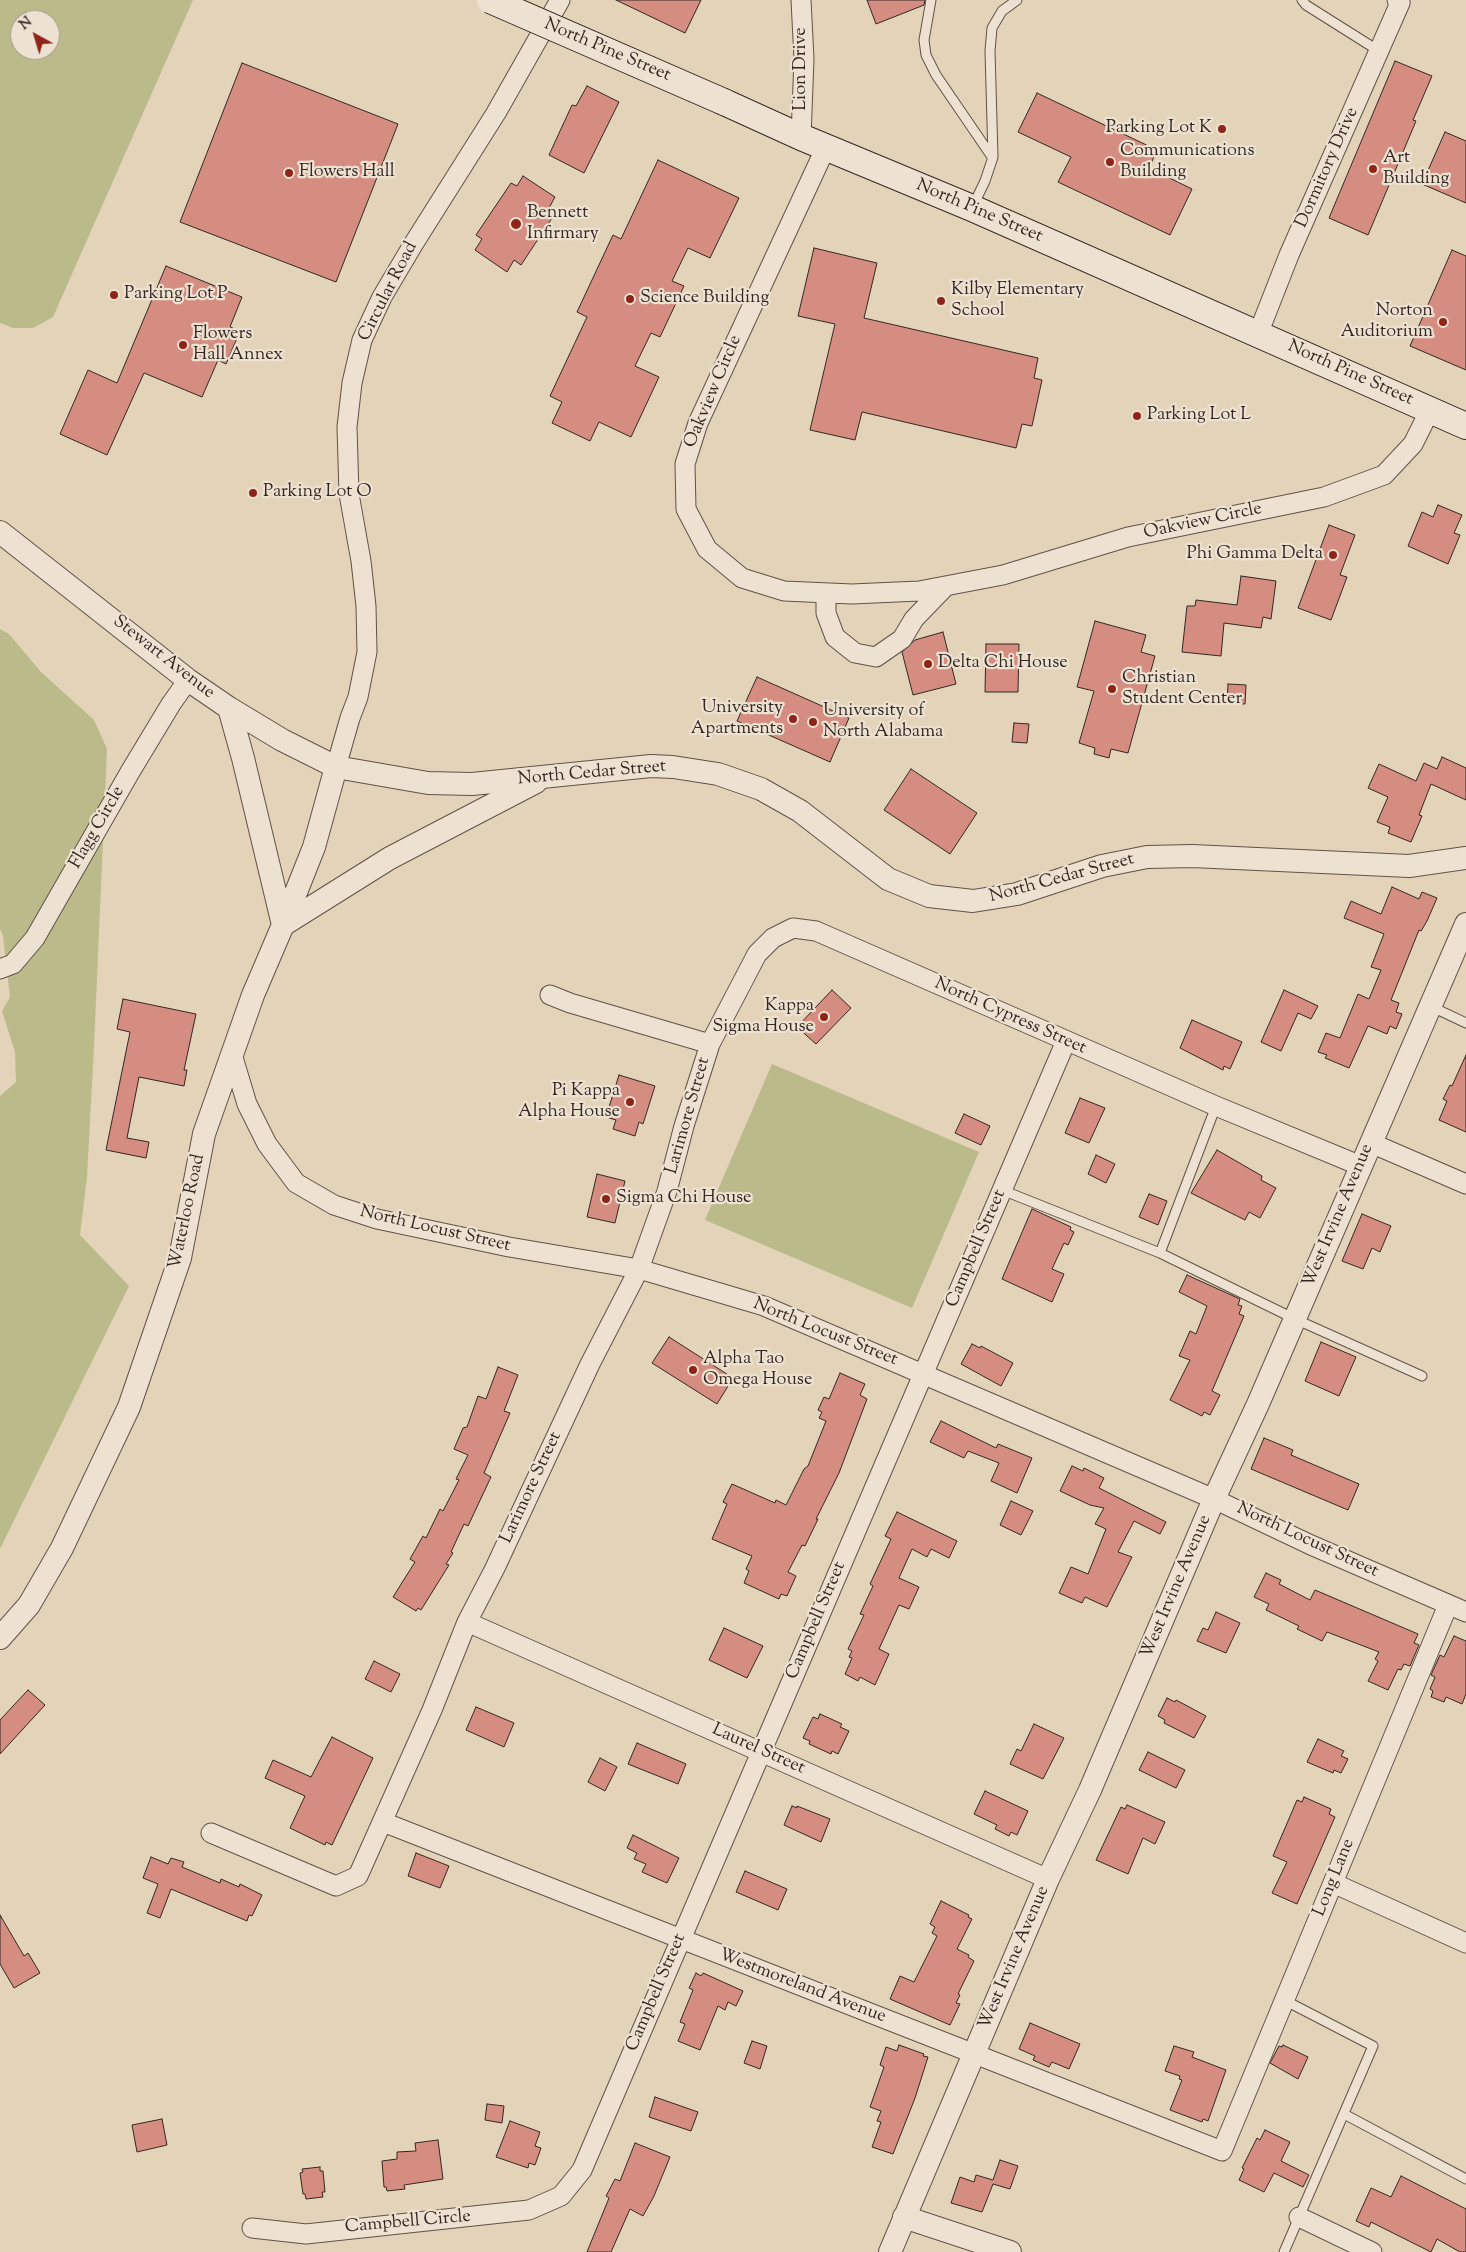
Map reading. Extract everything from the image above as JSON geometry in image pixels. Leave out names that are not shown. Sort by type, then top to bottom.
[{"type":"main road","name":"North Pine Street","points":[[490,0],[801,137],[972,208],[1466,426]]},
{"type":"street","name":"Circular Road","points":[[336,767],[358,697],[367,652],[365,597],[349,494],[347,427],[352,383],[362,340],[382,297],[496,113],[560,0]]},
{"type":"street","name":"Lion Drive","points":[[800,0],[804,59],[801,137]]},
{"type":"street","name":"Dormitory Drive","points":[[1258,334],[1289,256],[1400,1]]},
{"type":"street","name":"Oakview Circle","points":[[826,147],[702,414],[685,464],[686,508],[707,549],[742,578],[784,591],[890,593],[944,588],[1004,575],[1128,537],[1324,497],[1384,475],[1413,444],[1430,410]]},
{"type":"street","name":"Stewart Avenue","points":[[0,532],[188,680],[229,708],[282,740],[336,767]]},
{"type":"street","points":[[826,593],[826,613],[834,637],[855,653],[876,657],[902,639],[914,619],[944,588]]},
{"type":"street","name":"Flagg Circle","points":[[0,969],[13,964],[35,938],[130,772],[171,704],[188,680]]},
{"type":"street","points":[[229,708],[244,758],[284,925],[390,858],[544,777]]},
{"type":"street","name":"North Cedar Street","points":[[336,767],[428,783],[472,784],[605,769],[651,766],[673,767],[718,774],[761,789],[800,811],[888,879],[929,896],[973,901],[1017,894],[1102,866],[1146,857],[1192,856],[1409,866],[1466,858]]},
{"type":"street","name":"Waterloo Road","points":[[0,1638],[29,1605],[62,1548],[129,1407],[180,1258],[204,1134],[253,995],[284,925],[314,847],[336,767]]},
{"type":"street","name":"West Irvine Avenue","points":[[890,2252],[1048,1879],[1090,1790],[1214,1499],[1295,1318],[1466,924]]},
{"type":"street","name":"North Cypress Street","points":[[710,1044],[757,954],[773,938],[793,928],[816,931],[1066,1042],[1361,1166]]},
{"type":"street","points":[[550,994],[570,1003],[710,1044]]},
{"type":"street","name":"Campbell Street","points":[[561,2196],[582,2170],[760,1751],[1066,1042]]},
{"type":"street","name":"Larimore Street","points":[[212,1833],[336,1886],[358,1876],[432,1710],[467,1622],[495,1568],[590,1364],[639,1269],[667,1190],[684,1126],[710,1044]]},
{"type":"street","name":"North Locust Street","points":[[232,1054],[247,1104],[267,1144],[296,1183],[334,1205],[377,1219],[499,1246],[639,1269],[764,1306],[1214,1499],[1311,1545],[1466,1612]]},
{"type":"street","points":[[1371,1143],[1466,1184]]},
{"type":"street","name":"Long Lane","points":[[1222,2152],[1448,1604]]},
{"type":"street","name":"Laurel Street","points":[[467,1622],[1048,1879]]},
{"type":"street","name":"Westmoreland Avenue","points":[[383,1822],[1222,2152]]},
{"type":"street","points":[[1333,1883],[1466,1943]]},
{"type":"street","name":"Campbell Circle","points":[[252,2228],[306,2234],[529,2210],[561,2196]]},
{"type":"street","points":[[1299,2216],[1372,2252]]},
{"type":"street","points":[[904,2217],[1010,2252]]},
{"type":"lane","points":[[931,0],[924,40],[926,55],[936,75],[992,157]]},
{"type":"lane","points":[[972,208],[985,181],[992,157],[990,72],[992,28],[1002,10],[1017,0]]},
{"type":"lane","points":[[1302,0],[1306,5],[1379,51]]},
{"type":"lane","points":[[1430,1006],[1466,1023]]},
{"type":"lane","points":[[1160,1253],[1216,1106]]},
{"type":"lane","points":[[1002,1190],[1160,1253],[1422,1376]]},
{"type":"lane","points":[[1284,2000],[1373,2046],[1284,2252]]},
{"type":"lane","points":[[1344,2114],[1466,2179]]},
{"type":"green space","points":[[0,0],[193,0],[53,317],[33,328],[13,328],[0,323]]},
{"type":"green space","points":[[0,629],[9,634],[41,672],[94,720],[107,749],[87,1176],[80,1235],[129,1286],[0,1549],[0,1096],[16,1082],[15,1052],[2,1011],[10,997],[3,936],[0,929]]},
{"type":"green space","points":[[772,1064],[979,1152],[912,1308],[705,1220]]},
{"type":"building","points":[[616,0],[701,0],[685,33]]},
{"type":"building","points":[[867,0],[925,0],[924,5],[876,24]]},
{"type":"building","name":"Art Building","points":[[1395,61],[1432,76],[1413,120],[1416,121],[1368,235],[1329,218]]},
{"type":"building","name":"Flowers Hall","points":[[242,63],[398,124],[336,282],[180,222]]},
{"type":"building","points":[[587,86],[619,102],[584,173],[549,155],[572,105],[576,106]]},
{"type":"building","name":"Communications Building","points":[[1037,93],[1157,150],[1149,168],[1192,189],[1170,235],[1058,182],[1071,157],[1018,132]]},
{"type":"building","points":[[1445,132],[1466,141],[1466,203],[1422,184]]},
{"type":"building","name":"Science Building","points":[[658,160],[739,198],[710,258],[688,248],[672,281],[684,286],[660,337],[651,333],[635,366],[659,377],[631,437],[599,422],[590,441],[552,423],[562,402],[550,396],[587,317],[577,312],[613,235],[621,239]]},
{"type":"building","name":"Bennett Infirmary","points":[[523,176],[555,197],[549,208],[556,212],[521,265],[514,260],[507,272],[475,250],[482,239],[476,235],[511,183],[517,186]]},
{"type":"building","points":[[814,248],[877,263],[864,318],[1038,358],[1034,378],[1042,380],[1032,426],[1022,424],[1016,448],[862,412],[855,440],[810,430],[835,324],[798,316]]},
{"type":"building","name":"Norton Auditorium","points":[[1452,250],[1466,256],[1466,370],[1410,346]]},
{"type":"building","name":"Flowers Hall Annex","points":[[166,266],[242,297],[230,327],[240,331],[226,364],[218,360],[202,397],[144,373],[107,455],[60,434],[88,370],[117,383]]},
{"type":"building","points":[[1438,505],[1462,515],[1454,533],[1460,535],[1448,564],[1408,546],[1422,512],[1433,517]]},
{"type":"building","name":"Phi Gamma Delta","points":[[1329,525],[1355,535],[1340,575],[1347,577],[1331,620],[1298,608]]},
{"type":"building","points":[[1241,576],[1276,581],[1271,619],[1263,617],[1261,628],[1224,623],[1221,656],[1182,652],[1187,606],[1195,606],[1196,600],[1237,605]]},
{"type":"building","name":"Christian Student Center","points":[[1095,621],[1146,635],[1141,652],[1155,656],[1128,753],[1111,749],[1109,758],[1094,754],[1095,748],[1079,743],[1094,691],[1077,687]]},
{"type":"building","name":"Delta Chi House","points":[[943,632],[956,684],[913,695],[902,652],[915,640]]},
{"type":"building","points":[[986,644],[1019,644],[1018,692],[985,692]]},
{"type":"building","name":"University Apartments","points":[[757,677],[849,718],[830,762],[737,721]]},
{"type":"building","points":[[1228,684],[1246,685],[1245,704],[1227,703]]},
{"type":"building","points":[[1014,723],[1029,724],[1027,743],[1012,742]]},
{"type":"building","points":[[1442,757],[1466,768],[1466,800],[1431,784],[1419,815],[1422,816],[1411,842],[1388,833],[1390,827],[1377,822],[1388,797],[1368,788],[1379,764],[1416,781],[1424,763],[1437,769]]},
{"type":"building","points":[[911,769],[977,813],[950,854],[884,810]]},
{"type":"building","points":[[1392,887],[1419,899],[1422,892],[1437,898],[1427,921],[1421,931],[1419,930],[1391,1000],[1399,1003],[1396,1012],[1402,1014],[1396,1029],[1390,1026],[1387,1034],[1368,1026],[1349,1068],[1325,1058],[1327,1055],[1318,1052],[1326,1033],[1340,1038],[1358,994],[1369,999],[1381,970],[1371,967],[1384,934],[1344,918],[1351,901],[1381,914]]},
{"type":"building","name":"Kappa Sigma House","points":[[832,990],[851,1008],[816,1044],[797,1027]]},
{"type":"building","points":[[1284,990],[1318,1006],[1311,1019],[1298,1013],[1281,1051],[1261,1042]]},
{"type":"building","points":[[123,999],[196,1014],[184,1070],[187,1070],[184,1086],[139,1077],[127,1138],[149,1142],[146,1158],[106,1150],[130,1032],[117,1029]]},
{"type":"building","points":[[1192,1020],[1242,1042],[1230,1069],[1224,1066],[1223,1070],[1180,1048]]},
{"type":"building","points":[[1466,1055],[1466,1132],[1439,1120],[1447,1101],[1443,1099],[1450,1085],[1452,1086]]},
{"type":"building","name":"Pi Kappa Alpha House","points":[[619,1075],[655,1086],[643,1124],[639,1122],[635,1136],[613,1129],[616,1120],[606,1117]]},
{"type":"building","points":[[1080,1098],[1105,1108],[1089,1143],[1065,1133]]},
{"type":"building","points":[[964,1114],[990,1126],[981,1145],[955,1133]]},
{"type":"building","points":[[1217,1150],[1262,1176],[1261,1180],[1276,1188],[1260,1218],[1249,1212],[1245,1220],[1191,1193]]},
{"type":"building","points":[[1096,1155],[1115,1164],[1106,1183],[1088,1174]]},
{"type":"building","name":"Sigma Chi House","points":[[597,1174],[625,1181],[615,1223],[587,1217]]},
{"type":"building","points":[[1149,1194],[1167,1201],[1158,1225],[1139,1217]]},
{"type":"building","points":[[1032,1209],[1071,1227],[1070,1230],[1074,1232],[1068,1245],[1064,1243],[1052,1269],[1064,1274],[1052,1302],[1002,1279]]},
{"type":"building","points":[[1362,1214],[1391,1226],[1380,1252],[1372,1248],[1363,1269],[1342,1261]]},
{"type":"building","points":[[1187,1275],[1240,1299],[1238,1305],[1242,1306],[1239,1314],[1244,1316],[1212,1391],[1220,1395],[1210,1415],[1204,1412],[1202,1416],[1170,1400],[1190,1360],[1179,1356],[1190,1331],[1196,1334],[1207,1306],[1179,1292]]},
{"type":"building","name":"Alpha Tao Omega House","points":[[669,1337],[733,1378],[717,1404],[652,1363]]},
{"type":"building","points":[[1321,1342],[1356,1357],[1339,1396],[1305,1381]]},
{"type":"building","points":[[972,1344],[980,1348],[981,1346],[1013,1363],[1001,1386],[961,1364]]},
{"type":"building","points":[[498,1367],[518,1375],[504,1411],[510,1413],[484,1473],[491,1477],[468,1526],[464,1524],[451,1552],[453,1553],[446,1564],[449,1565],[421,1610],[418,1608],[416,1611],[393,1597],[415,1562],[410,1559],[423,1536],[426,1538],[440,1509],[443,1511],[459,1480],[456,1479],[468,1455],[454,1449],[463,1428],[467,1427],[478,1396],[486,1399]]},
{"type":"building","points":[[840,1373],[865,1384],[860,1395],[867,1399],[839,1473],[816,1519],[818,1519],[805,1546],[802,1545],[788,1572],[796,1576],[787,1596],[781,1594],[779,1599],[744,1583],[749,1571],[746,1569],[752,1556],[712,1539],[727,1504],[723,1502],[732,1484],[775,1503],[776,1500],[786,1505],[804,1469],[808,1466],[826,1421],[819,1418],[822,1412],[818,1410],[824,1397],[829,1399]]},
{"type":"building","points":[[941,1421],[996,1448],[998,1444],[1032,1458],[1017,1493],[991,1481],[999,1463],[968,1451],[964,1458],[930,1442]]},
{"type":"building","points":[[1264,1438],[1293,1450],[1291,1455],[1359,1484],[1348,1510],[1251,1469]]},
{"type":"building","points":[[1072,1466],[1083,1471],[1084,1468],[1104,1478],[1099,1488],[1166,1522],[1160,1534],[1134,1521],[1118,1552],[1132,1557],[1107,1607],[1085,1597],[1082,1603],[1059,1593],[1071,1567],[1088,1574],[1106,1529],[1095,1524],[1104,1508],[1090,1505],[1060,1491]]},
{"type":"building","points":[[1011,1501],[1033,1511],[1021,1535],[1000,1525]]},
{"type":"building","points":[[897,1512],[957,1541],[949,1558],[931,1549],[927,1557],[912,1549],[899,1578],[919,1587],[909,1609],[899,1605],[879,1649],[889,1654],[875,1685],[860,1677],[858,1681],[845,1674],[852,1658],[849,1657],[852,1651],[848,1649],[864,1615],[860,1614],[873,1586],[870,1584],[891,1539],[885,1536]]},
{"type":"building","points":[[1266,1573],[1281,1580],[1279,1584],[1310,1600],[1315,1590],[1418,1634],[1414,1643],[1419,1645],[1410,1666],[1404,1664],[1401,1670],[1398,1669],[1388,1690],[1368,1681],[1378,1661],[1375,1659],[1379,1652],[1327,1632],[1322,1641],[1297,1629],[1299,1626],[1266,1610],[1269,1604],[1254,1597]]},
{"type":"building","points":[[1216,1612],[1240,1623],[1226,1653],[1197,1641],[1203,1628],[1208,1630]]},
{"type":"building","points":[[724,1628],[763,1646],[747,1678],[709,1660]]},
{"type":"building","points":[[1454,1636],[1466,1641],[1466,1694],[1462,1704],[1446,1697],[1444,1702],[1431,1697],[1433,1691],[1430,1689],[1435,1677],[1431,1675],[1440,1655],[1444,1657]]},
{"type":"building","points":[[374,1661],[400,1674],[391,1692],[365,1679]]},
{"type":"building","points":[[28,1690],[45,1705],[0,1754],[0,1720]]},
{"type":"building","points":[[1167,1698],[1175,1702],[1176,1700],[1206,1716],[1194,1738],[1164,1723],[1165,1720],[1158,1716]]},
{"type":"building","points":[[476,1707],[514,1723],[504,1747],[466,1730]]},
{"type":"building","points":[[820,1714],[842,1724],[840,1727],[849,1731],[838,1754],[832,1751],[831,1754],[809,1744],[810,1741],[803,1738],[813,1717],[818,1719]]},
{"type":"building","points":[[1034,1724],[1064,1738],[1043,1779],[1010,1764],[1017,1749],[1021,1751]]},
{"type":"building","points":[[332,1737],[373,1758],[332,1845],[326,1842],[325,1845],[290,1828],[305,1796],[265,1778],[273,1760],[311,1777]]},
{"type":"building","points":[[1318,1739],[1344,1751],[1341,1756],[1348,1759],[1341,1773],[1334,1770],[1333,1773],[1307,1762]]},
{"type":"building","points":[[637,1743],[686,1764],[678,1784],[628,1764]]},
{"type":"building","points":[[1148,1752],[1185,1770],[1176,1788],[1139,1770]]},
{"type":"building","points":[[600,1758],[617,1767],[605,1791],[588,1782]]},
{"type":"building","points":[[985,1791],[1028,1811],[1017,1835],[1011,1832],[1009,1836],[995,1829],[997,1825],[974,1814]]},
{"type":"building","points":[[1304,1797],[1331,1809],[1329,1814],[1335,1817],[1297,1904],[1272,1893],[1287,1862],[1273,1856],[1297,1800],[1302,1802]]},
{"type":"building","points":[[1127,1805],[1165,1822],[1155,1844],[1143,1838],[1128,1874],[1096,1860],[1121,1807],[1125,1809]]},
{"type":"building","points":[[792,1806],[797,1808],[797,1806],[830,1819],[821,1842],[784,1825]]},
{"type":"building","points":[[633,1835],[679,1858],[667,1883],[642,1872],[646,1864],[634,1859],[637,1853],[627,1848]]},
{"type":"building","points":[[416,1853],[449,1866],[440,1888],[408,1876]]},
{"type":"building","points":[[151,1857],[168,1864],[171,1858],[184,1862],[182,1867],[220,1883],[221,1879],[239,1887],[240,1884],[262,1895],[252,1916],[249,1915],[247,1921],[171,1889],[160,1918],[147,1913],[158,1884],[143,1878]]},
{"type":"building","points":[[745,1871],[787,1889],[778,1910],[736,1892]]},
{"type":"building","points":[[941,1901],[969,1915],[968,1917],[972,1919],[957,1949],[969,1955],[968,1957],[974,1961],[958,1994],[960,1995],[956,2003],[960,2004],[950,2025],[890,1999],[900,1976],[914,1982],[937,1936],[932,1933],[935,1927],[930,1924]]},
{"type":"building","points":[[0,1915],[24,1956],[28,1953],[40,1973],[14,1988],[0,1964]]},
{"type":"building","points":[[696,1973],[701,1976],[703,1973],[743,1991],[736,2006],[728,2002],[725,2010],[718,2006],[700,2050],[678,2041],[685,2024],[680,2022],[693,1990],[689,1988]]},
{"type":"building","points":[[1030,2023],[1080,2044],[1069,2069],[1052,2062],[1049,2067],[1033,2060],[1035,2056],[1019,2049]]},
{"type":"building","points":[[752,2041],[767,2046],[760,2069],[744,2063]]},
{"type":"building","points":[[899,2045],[928,2057],[915,2098],[893,2154],[872,2147],[881,2122],[877,2121],[881,2111],[870,2107],[884,2067],[880,2065],[886,2047],[897,2051]]},
{"type":"building","points":[[1283,2045],[1308,2057],[1298,2079],[1270,2063],[1279,2046],[1282,2047]]},
{"type":"building","points":[[1174,2046],[1194,2052],[1192,2057],[1226,2070],[1208,2121],[1203,2119],[1202,2122],[1170,2110],[1182,2080],[1179,2079],[1180,2076],[1165,2071]]},
{"type":"building","points":[[655,2097],[698,2112],[691,2131],[649,2117]]},
{"type":"building","points":[[487,2104],[504,2106],[502,2123],[485,2120]]},
{"type":"building","points":[[162,2119],[167,2145],[137,2152],[132,2125]]},
{"type":"building","points":[[510,2121],[540,2132],[535,2146],[541,2148],[535,2165],[529,2163],[528,2168],[496,2157]]},
{"type":"building","points":[[1265,2130],[1290,2142],[1281,2161],[1309,2175],[1303,2187],[1274,2173],[1264,2192],[1239,2180],[1244,2169],[1242,2168],[1257,2138],[1260,2140]]},
{"type":"building","points":[[438,2140],[443,2179],[404,2185],[405,2189],[387,2191],[386,2187],[384,2187],[382,2161],[397,2159],[397,2152],[416,2151],[415,2143]]},
{"type":"building","points":[[635,2143],[670,2157],[654,2196],[643,2216],[630,2209],[611,2252],[587,2252],[609,2198],[606,2196],[615,2179],[620,2181]]},
{"type":"building","points":[[1000,2160],[1018,2166],[1010,2189],[993,2184],[982,2212],[951,2203],[960,2177],[974,2182],[976,2175],[993,2180]]},
{"type":"building","points":[[320,2167],[320,2171],[323,2171],[325,2192],[322,2192],[323,2197],[306,2199],[305,2194],[303,2194],[300,2173],[303,2172],[302,2169]]},
{"type":"building","points":[[1401,2176],[1466,2209],[1466,2252],[1460,2252],[1437,2239],[1431,2252],[1371,2222],[1369,2227],[1356,2221],[1371,2188],[1391,2197]]},
{"type":"place","name":"Parking Lot K","points":[[1222,129]]},
{"type":"place","name":"Communications Building","points":[[1110,162]]},
{"type":"place","name":"Art Building","points":[[1373,169]]},
{"type":"place","name":"Flowers Hall","points":[[289,173]]},
{"type":"place","name":"Bennett Infirmary","points":[[516,224]]},
{"type":"place","name":"Parking Lot P","points":[[114,295]]},
{"type":"place","name":"Science Building","points":[[630,299]]},
{"type":"place","name":"Kilby Elementary School","points":[[941,301]]},
{"type":"place","name":"Norton Auditorium","points":[[1443,322]]},
{"type":"place","name":"Flowers Hall Annex","points":[[183,345]]},
{"type":"place","name":"Parking Lot L","points":[[1137,416]]},
{"type":"place","name":"Parking Lot O","points":[[253,493]]},
{"type":"place","name":"Phi Gamma Delta","points":[[1333,555]]},
{"type":"place","name":"Delta Chi House","points":[[928,664]]},
{"type":"place","name":"Christian Student Center","points":[[1112,689]]},
{"type":"place","name":"University Apartments","points":[[793,719]]},
{"type":"place","name":"University of North Alabama","points":[[813,722]]},
{"type":"place","name":"Kappa Sigma House","points":[[824,1017]]},
{"type":"place","name":"Pi Kappa Alpha House","points":[[630,1102]]},
{"type":"place","name":"Sigma Chi House","points":[[606,1199]]},
{"type":"place","name":"Alpha Tao Omega House","points":[[693,1370]]}]
